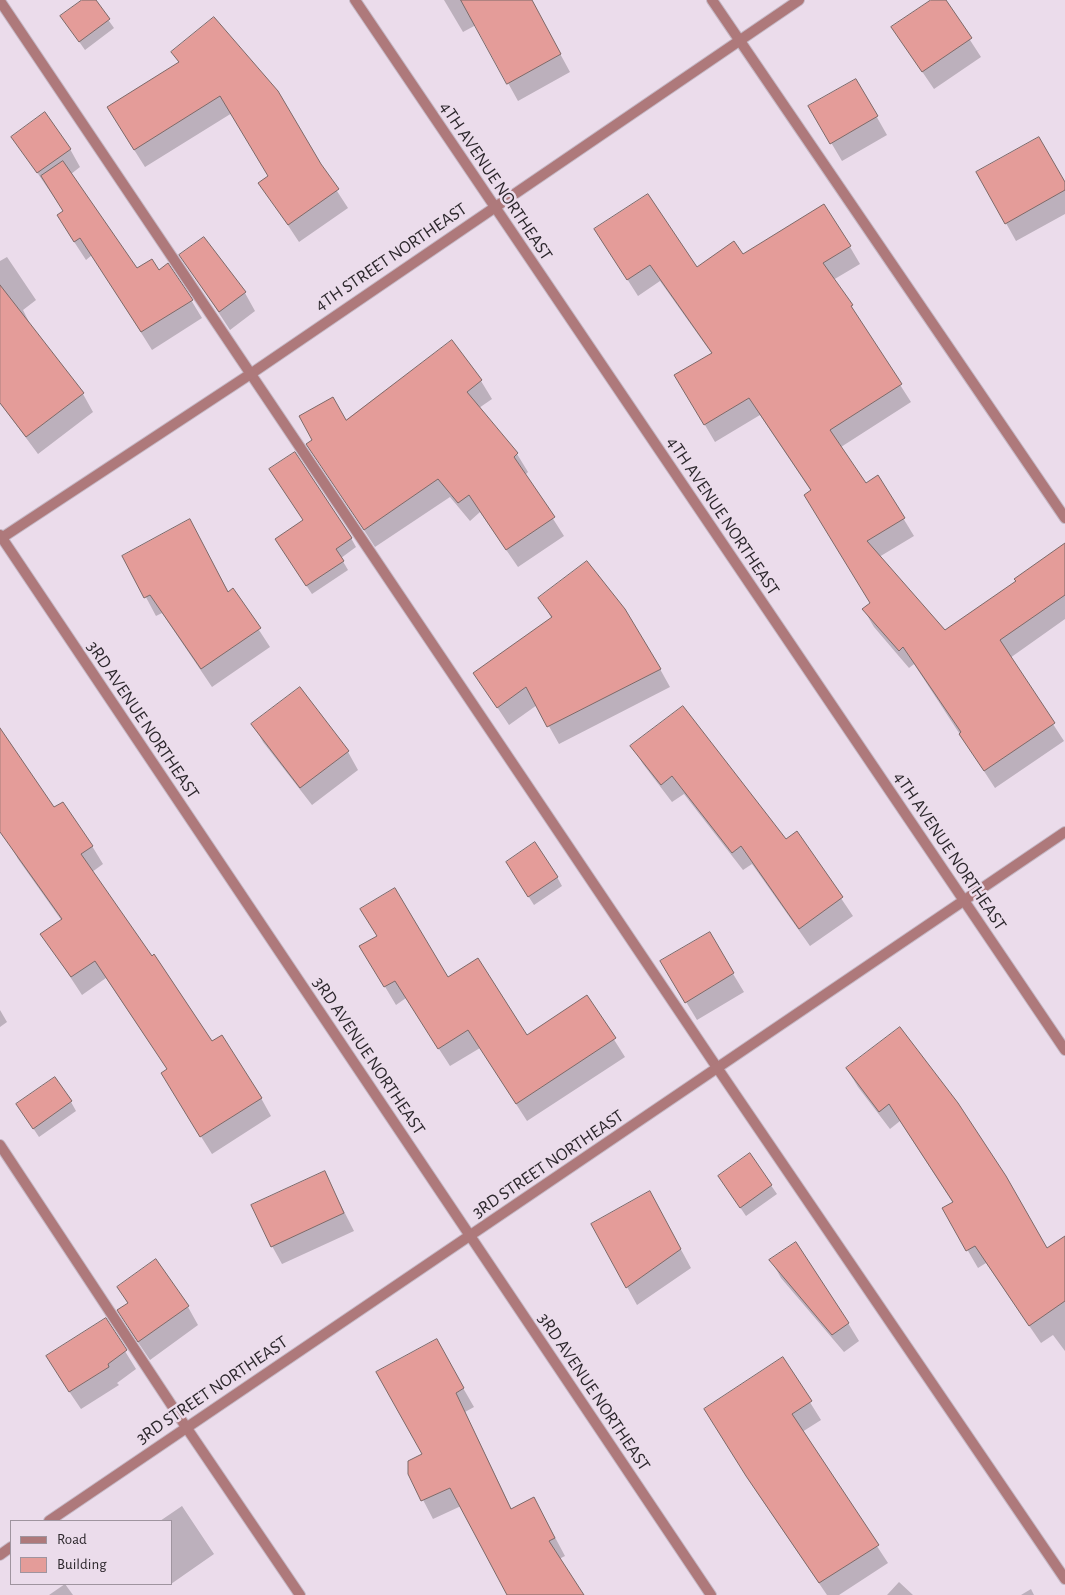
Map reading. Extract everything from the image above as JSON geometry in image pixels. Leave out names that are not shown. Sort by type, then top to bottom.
[{"type":"street","name":"4TH AVENUE NORTHEAST","points":[[355,0],[493,207],[1065,1050]]},
{"type":"street","points":[[712,0],[1065,518]]},
{"type":"street","name":"4TH STREET NORTHEAST","points":[[1,537],[252,372],[799,0]]},
{"type":"street","points":[[0,1],[252,372],[718,1068],[1065,1579]]},
{"type":"street","name":"3RD AVENUE NORTHEAST","points":[[1,537],[711,1595]]},
{"type":"street","name":"3RD STREET NORTHEAST","points":[[49,1520],[470,1237],[1065,832]]},
{"type":"street","points":[[0,1145],[186,1427],[300,1595]]},
{"type":"building","points":[[82,0],[96,0],[110,19],[79,42],[60,16]]},
{"type":"building","points":[[461,0],[532,0],[561,54],[507,84]]},
{"type":"building","points":[[931,0],[946,0],[972,38],[922,72],[891,27]]},
{"type":"building","points":[[214,17],[278,91],[321,164],[339,189],[288,225],[258,183],[268,176],[220,96],[134,150],[107,107],[179,62],[171,52]]},
{"type":"building","points":[[856,79],[878,116],[830,144],[808,106]]},
{"type":"building","points":[[45,112],[71,149],[37,173],[11,137]]},
{"type":"building","points":[[1039,137],[1065,182],[1065,190],[1005,224],[976,172]]},
{"type":"building","points":[[63,161],[137,268],[152,259],[159,270],[168,263],[193,300],[141,332],[80,238],[74,242],[57,215],[63,211],[41,176]]},
{"type":"building","points":[[648,194],[697,267],[734,241],[743,254],[824,204],[851,246],[823,263],[853,305],[851,306],[902,384],[830,430],[866,483],[878,475],[905,518],[867,541],[945,630],[1016,581],[1014,579],[1065,543],[1065,595],[1000,640],[1055,723],[984,771],[959,734],[961,732],[903,647],[899,651],[862,609],[870,603],[804,495],[811,490],[749,398],[704,425],[674,375],[712,353],[650,265],[627,280],[594,229]]},
{"type":"building","points":[[204,237],[246,292],[219,312],[179,255]]},
{"type":"building","points":[[0,285],[84,393],[26,437],[0,403]]},
{"type":"building","points":[[452,340],[482,380],[467,392],[518,453],[514,457],[555,517],[506,550],[469,495],[458,503],[438,479],[364,530],[306,444],[312,440],[299,416],[333,397],[346,420]]},
{"type":"building","points":[[295,452],[352,538],[336,549],[344,561],[306,586],[275,539],[303,520],[269,469]]},
{"type":"building","points":[[190,519],[228,592],[233,588],[261,628],[201,669],[150,595],[144,598],[122,556]]},
{"type":"building","points":[[587,561],[625,609],[661,669],[547,727],[526,687],[497,708],[473,673],[552,617],[538,598]]},
{"type":"building","points":[[300,687],[349,751],[300,788],[251,724]]},
{"type":"building","points":[[683,706],[786,839],[797,831],[843,897],[799,929],[741,846],[732,853],[672,776],[661,785],[630,746]]},
{"type":"building","points":[[0,728],[54,807],[63,802],[93,846],[81,854],[152,956],[154,954],[212,1041],[222,1035],[262,1098],[200,1137],[161,1073],[167,1069],[95,961],[71,977],[40,934],[62,919],[0,832]]},
{"type":"building","points":[[535,842],[558,877],[528,897],[506,862]]},
{"type":"building","points":[[395,888],[448,977],[478,958],[527,1035],[587,995],[616,1038],[516,1104],[468,1030],[438,1049],[395,981],[384,987],[359,946],[377,936],[360,909]]},
{"type":"building","points":[[710,932],[734,973],[685,1003],[660,961]]},
{"type":"building","points":[[900,1027],[958,1103],[1006,1176],[1047,1248],[1065,1236],[1065,1301],[1029,1326],[975,1246],[966,1251],[942,1208],[953,1202],[889,1104],[879,1112],[846,1068]]},
{"type":"building","points":[[55,1077],[72,1101],[33,1129],[16,1104]]},
{"type":"building","points":[[750,1153],[772,1185],[740,1208],[718,1176]]},
{"type":"building","points":[[325,1171],[344,1213],[271,1247],[251,1205]]},
{"type":"building","points":[[650,1191],[681,1249],[626,1288],[591,1224]]},
{"type":"building","points":[[796,1242],[849,1323],[832,1335],[769,1260]]},
{"type":"building","points":[[156,1259],[189,1306],[138,1342],[117,1310],[128,1303],[117,1287]]},
{"type":"building","points":[[106,1318],[127,1350],[108,1364],[109,1367],[69,1392],[46,1356]]},
{"type":"building","points":[[437,1339],[464,1388],[456,1393],[511,1509],[534,1497],[555,1538],[549,1541],[584,1595],[507,1595],[450,1488],[421,1501],[408,1474],[408,1461],[422,1454],[376,1372]]},
{"type":"building","points":[[783,1357],[812,1401],[792,1414],[879,1545],[819,1583],[746,1476],[704,1409]]}]
